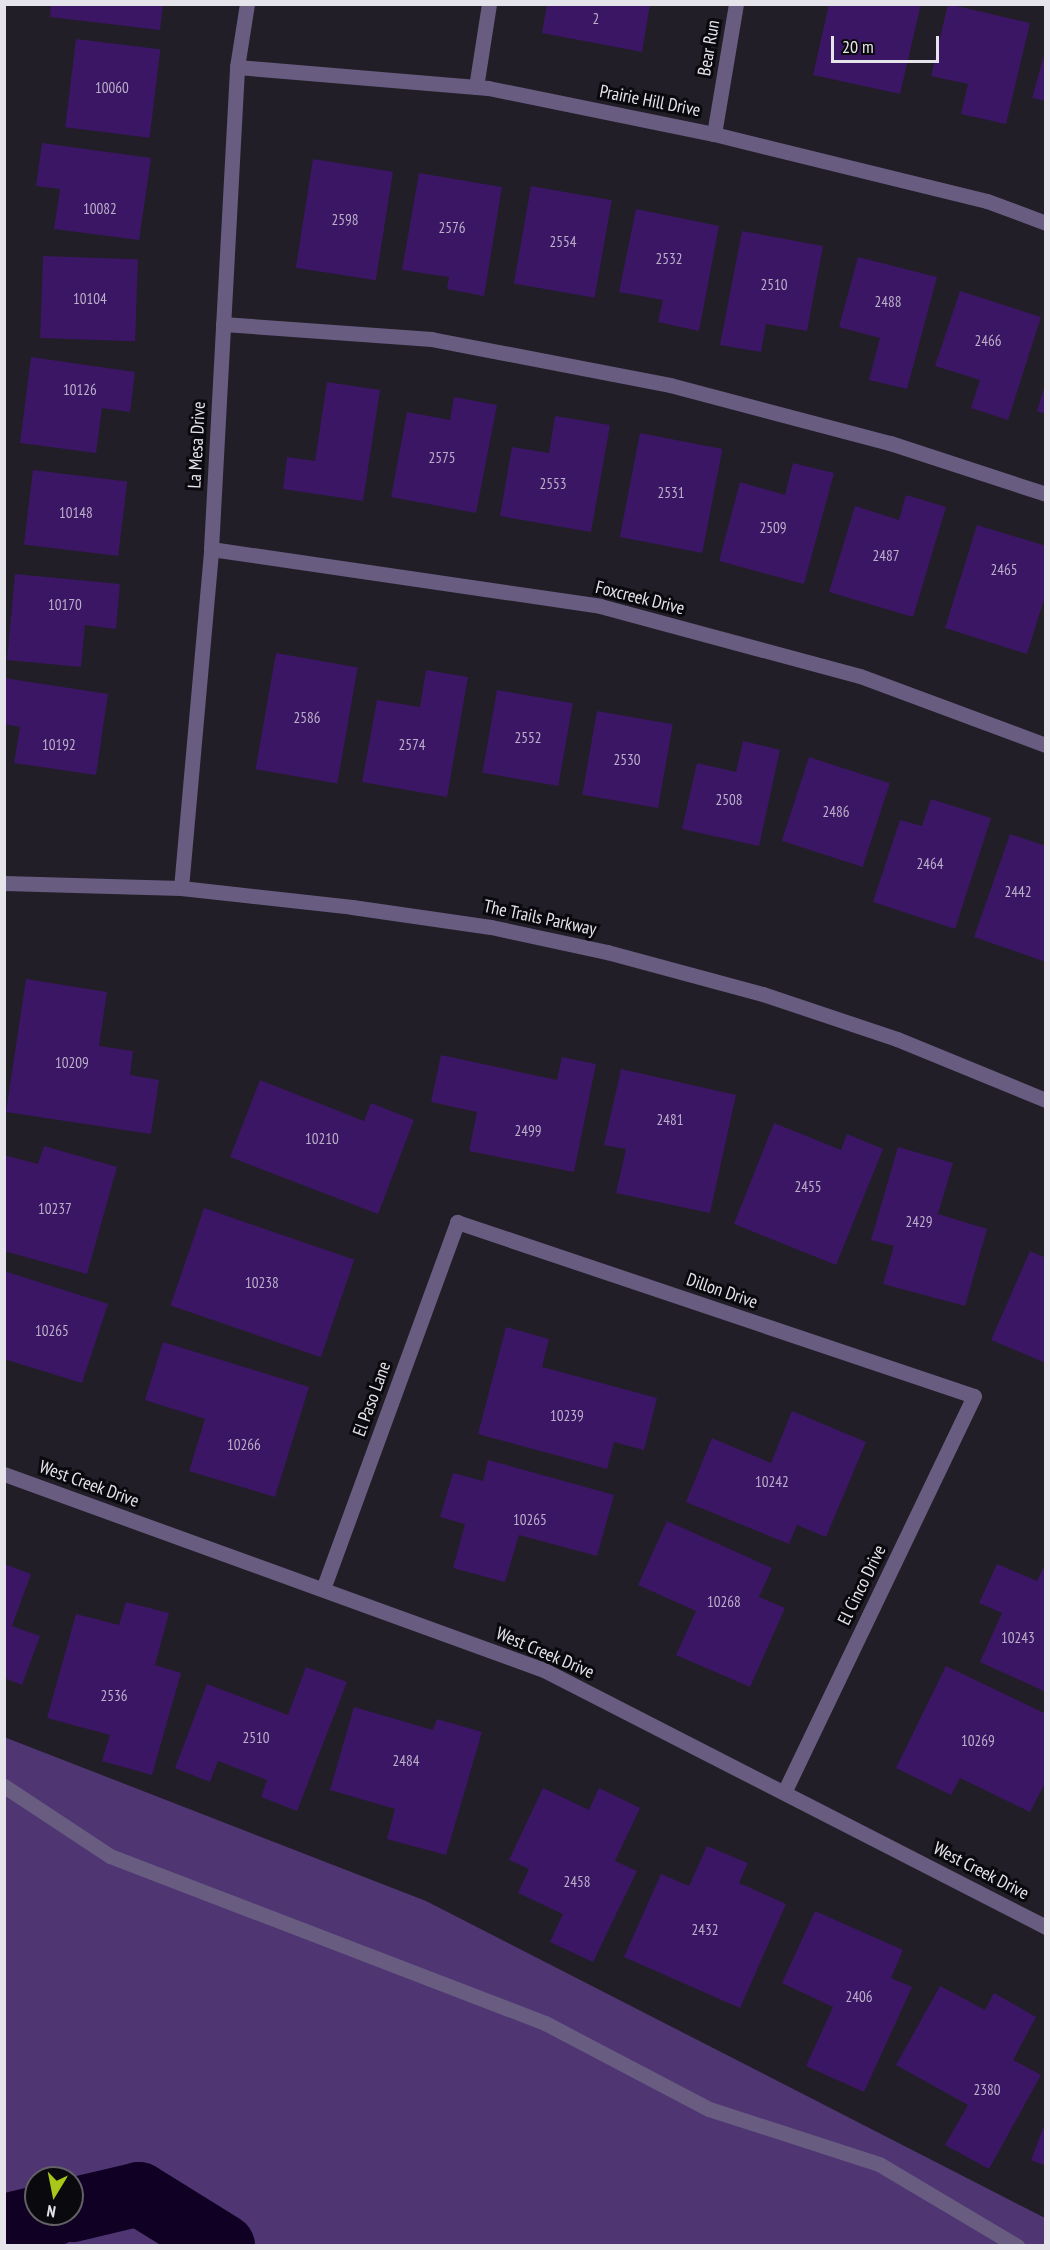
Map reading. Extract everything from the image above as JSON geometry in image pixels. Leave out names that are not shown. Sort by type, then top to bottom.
[{"type":"street","name":"La Mesa Drive","points":[[182,888],[212,549],[237,67],[247,4]]},
{"type":"street","points":[[476,87],[489,4]]},
{"type":"street","name":"Bear Run","points":[[714,134],[736,4]]},
{"type":"street","name":"Prairie Hill Drive","points":[[237,67],[476,87],[714,134],[987,201],[1046,224]]},
{"type":"street","points":[[223,324],[431,339],[670,385],[890,443],[1046,494]]},
{"type":"street","name":"Foxcreek Drive","points":[[212,549],[600,606],[860,676],[1046,745]]},
{"type":"street","name":"The Trails Parkway","points":[[4,883],[182,888],[352,907],[480,925],[607,952],[763,994],[874,1031],[1046,1100]]},
{"type":"street","name":"Dillon Drive","points":[[457,1222],[974,1396]]},
{"type":"street","name":"El Paso Lane","points":[[323,1589],[457,1222]]},
{"type":"street","name":"El Cinco Drive","points":[[785,1791],[974,1396]]},
{"type":"street","name":"West Creek Drive","points":[[4,1474],[544,1671],[785,1791],[1046,1927]]},
{"type":"street","points":[[4,1786],[110,1857],[545,2024],[709,2109],[879,2164],[1017,2246]]},
{"type":"shaded area","points":[[4,1737],[426,1901],[1045,2218],[1045,2245],[5,2245]]},
{"type":"building","points":[[51,4],[163,4],[160,30],[50,17]]},
{"type":"building","points":[[547,4],[650,4],[642,52],[542,33]]},
{"type":"building","points":[[829,4],[921,4],[900,94],[813,75]]},
{"type":"building","points":[[948,4],[1030,23],[1006,124],[961,114],[968,84],[931,76]]},
{"type":"building","points":[[76,39],[160,49],[150,138],[65,127]]},
{"type":"building","points":[[1046,52],[1046,101],[1032,98]]},
{"type":"building","points":[[42,143],[151,158],[139,240],[54,229],[60,189],[36,186]]},
{"type":"building","points":[[313,159],[393,172],[376,280],[296,268]]},
{"type":"building","points":[[419,173],[502,187],[484,296],[447,289],[449,277],[402,270]]},
{"type":"building","points":[[531,186],[612,200],[595,298],[514,283]]},
{"type":"building","points":[[636,209],[719,226],[699,331],[658,322],[663,300],[619,292]]},
{"type":"building","points":[[742,231],[823,246],[807,331],[766,324],[761,352],[720,345]]},
{"type":"building","points":[[43,256],[138,259],[135,341],[40,338]]},
{"type":"building","points":[[858,257],[937,277],[907,389],[869,380],[880,338],[839,327]]},
{"type":"building","points":[[960,291],[1041,317],[1008,420],[971,408],[980,380],[935,366]]},
{"type":"building","points":[[31,357],[135,372],[130,412],[102,408],[96,453],[20,443]]},
{"type":"building","points":[[327,382],[380,390],[363,501],[283,489],[287,457],[315,461]]},
{"type":"building","points":[[1046,385],[1046,414],[1037,411]]},
{"type":"building","points":[[454,397],[497,405],[476,513],[391,497],[407,412],[450,420]]},
{"type":"building","points":[[555,416],[610,425],[591,532],[500,516],[512,447],[549,453]]},
{"type":"building","points":[[640,433],[722,449],[702,553],[620,537]]},
{"type":"building","points":[[793,463],[834,473],[804,584],[719,561],[740,482],[785,495]]},
{"type":"building","points":[[33,470],[127,482],[118,556],[24,544]]},
{"type":"building","points":[[906,495],[946,507],[913,617],[829,592],[855,506],[899,520]]},
{"type":"building","points":[[977,525],[1046,546],[1046,593],[1027,654],[945,628]]},
{"type":"building","points":[[15,574],[120,584],[116,629],[85,625],[81,667],[7,660]]},
{"type":"building","points":[[276,653],[358,667],[337,784],[256,769]]},
{"type":"building","points":[[426,670],[468,677],[447,797],[362,782],[377,700],[420,707]]},
{"type":"building","points":[[4,678],[108,694],[96,775],[14,763],[20,727],[4,724]]},
{"type":"building","points":[[497,690],[573,703],[558,786],[482,773]]},
{"type":"building","points":[[597,711],[673,724],[658,808],[582,795]]},
{"type":"building","points":[[743,741],[780,750],[759,846],[682,829],[697,763],[736,772]]},
{"type":"building","points":[[809,757],[890,783],[863,867],[782,841]]},
{"type":"building","points":[[931,799],[991,818],[955,929],[873,902],[900,820],[922,826]]},
{"type":"building","points":[[1010,834],[1046,846],[1046,962],[974,937]]},
{"type":"building","points":[[26,979],[107,992],[99,1046],[133,1051],[130,1075],[159,1080],[151,1134],[6,1112]]},
{"type":"building","points":[[441,1055],[557,1080],[562,1057],[596,1064],[574,1172],[469,1151],[477,1112],[431,1102]]},
{"type":"building","points":[[621,1069],[736,1095],[710,1213],[616,1193],[626,1149],[604,1145]]},
{"type":"building","points":[[260,1080],[364,1121],[371,1103],[414,1120],[378,1214],[230,1157]]},
{"type":"building","points":[[774,1123],[841,1150],[847,1134],[883,1149],[836,1265],[734,1224]]},
{"type":"building","points":[[44,1146],[117,1167],[87,1274],[4,1251],[4,1155],[38,1164]]},
{"type":"building","points":[[898,1147],[953,1163],[938,1214],[987,1229],[965,1306],[883,1284],[894,1246],[871,1240]]},
{"type":"building","points":[[204,1208],[354,1260],[321,1357],[170,1305]]},
{"type":"building","points":[[1030,1251],[1046,1258],[1046,1363],[991,1340]]},
{"type":"building","points":[[4,1271],[108,1304],[82,1383],[4,1359]]},
{"type":"building","points":[[506,1327],[549,1339],[542,1367],[657,1398],[644,1450],[614,1442],[607,1469],[478,1434]]},
{"type":"building","points":[[163,1342],[309,1387],[275,1497],[189,1471],[205,1419],[145,1400]]},
{"type":"building","points":[[792,1411],[866,1442],[826,1537],[797,1525],[789,1544],[686,1502],[712,1438],[771,1463]]},
{"type":"building","points":[[488,1460],[614,1495],[597,1556],[519,1535],[505,1582],[453,1568],[465,1524],[440,1517],[453,1473],[483,1481]]},
{"type":"building","points":[[667,1521],[772,1568],[759,1597],[785,1608],[750,1687],[676,1655],[696,1611],[638,1585]]},
{"type":"building","points":[[1046,1563],[1046,1692],[980,1662],[1002,1613],[979,1603],[997,1564],[1037,1581]]},
{"type":"building","points":[[4,1564],[31,1574],[12,1626],[40,1636],[22,1685],[4,1678]]},
{"type":"building","points":[[126,1602],[169,1613],[155,1665],[181,1673],[152,1775],[102,1761],[110,1735],[47,1718],[76,1614],[119,1625]]},
{"type":"building","points":[[946,1666],[1046,1714],[1046,1781],[1030,1812],[960,1778],[951,1795],[896,1768]]},
{"type":"building","points":[[306,1667],[347,1682],[297,1811],[261,1797],[267,1780],[218,1761],[210,1782],[175,1768],[207,1684],[288,1715]]},
{"type":"building","points":[[354,1707],[433,1730],[437,1719],[482,1732],[446,1855],[387,1839],[395,1809],[330,1790]]},
{"type":"building","points":[[543,1788],[589,1810],[599,1788],[640,1808],[615,1861],[637,1871],[593,1962],[550,1942],[563,1914],[518,1893],[529,1869],[509,1860]]},
{"type":"building","points":[[707,1846],[748,1863],[739,1883],[786,1904],[740,2008],[624,1957],[661,1874],[689,1886]]},
{"type":"building","points":[[815,1911],[903,1950],[891,1978],[912,1987],[864,2092],[806,2066],[833,2007],[782,1983]]},
{"type":"building","points":[[940,1986],[985,2010],[994,1993],[1036,2017],[1013,2060],[1041,2075],[989,2169],[945,2145],[968,2105],[896,2065]]},
{"type":"building","points":[[1046,2123],[1046,2166],[1031,2160]]},
{"type":"waterway","points":[[84,2207],[139,2194],[223,2246]]},
{"type":"waterway","points":[[4,2226],[24,2221]]}]
